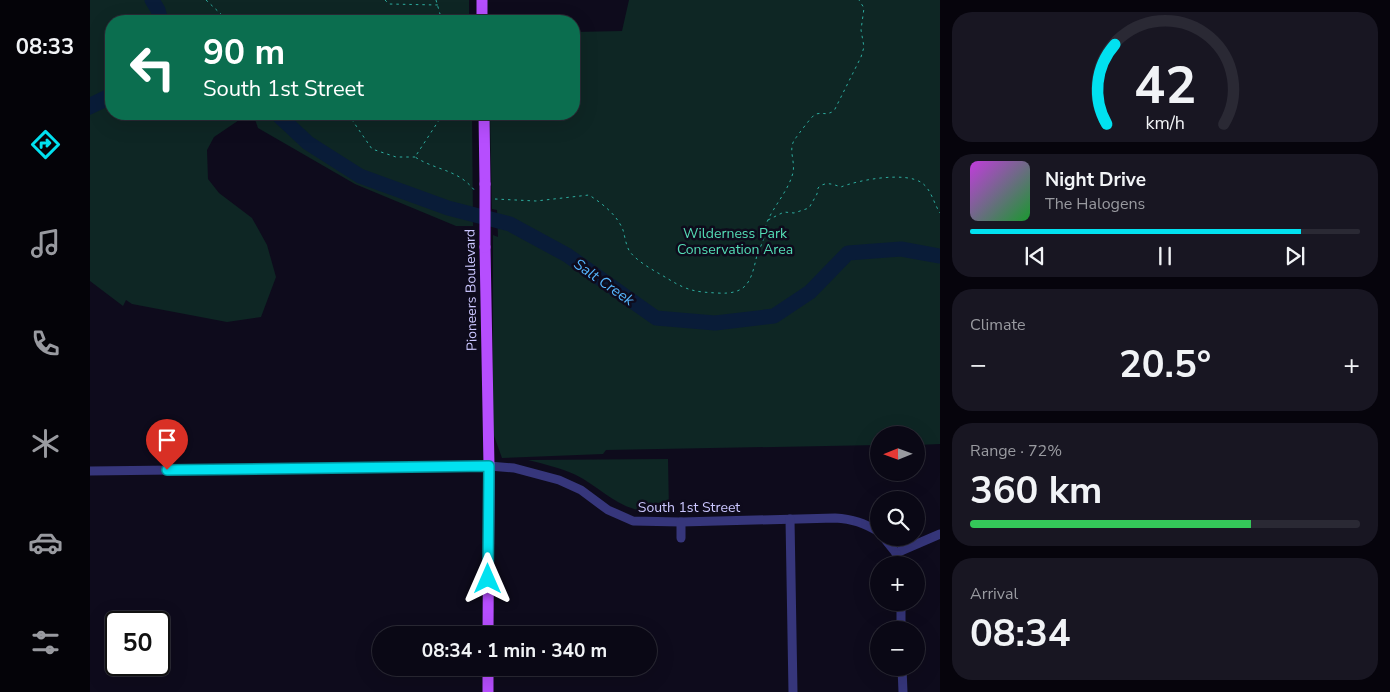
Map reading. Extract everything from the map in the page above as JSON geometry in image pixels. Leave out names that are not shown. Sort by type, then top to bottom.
[{"type":"main road","points":[[482,0],[482,15]]},
{"type":"main road","name":"Pioneers Boulevard","points":[[484,120],[480,188],[485,247],[489,466],[488,626]]},
{"type":"main road","points":[[488,676],[488,692]]},
{"type":"street","name":"South 1st Street","points":[[90,471],[489,466],[514,468],[559,480],[581,490],[608,510],[632,521],[852,519],[870,526]]},
{"type":"street","points":[[790,519],[794,692]]},
{"type":"street","points":[[681,522],[681,538]]},
{"type":"street","points":[[896,553],[940,534]]},
{"type":"street","points":[[890,546],[896,556]]},
{"type":"street","points":[[902,676],[903,692]]},
{"type":"path","points":[[206,0],[222,15]]},
{"type":"path","points":[[385,0],[389,4],[438,5]]},
{"type":"path","points":[[436,0],[440,15]]},
{"type":"path","points":[[496,199],[536,201],[589,195],[615,216],[621,225],[629,250],[638,260],[692,292],[727,294],[746,287],[753,273],[768,220],[792,176],[795,163],[791,149],[794,140],[803,130],[810,117],[816,114],[828,114],[834,110],[861,56],[864,47],[861,30],[864,8],[859,0]]},
{"type":"path","points":[[352,120],[372,149],[396,157],[416,157],[425,163],[456,174],[480,188]]},
{"type":"path","points":[[416,157],[438,120]]},
{"type":"path","points":[[768,220],[784,212],[794,213],[809,208],[817,194],[818,188],[822,184],[829,183],[841,187],[856,181],[876,178],[912,179],[922,182],[940,213]]},
{"type":"green space","points":[[90,0],[469,0],[469,15],[105,15],[105,120],[239,120],[214,137],[207,150],[208,179],[219,193],[252,218],[267,245],[276,277],[261,317],[227,322],[132,304],[126,300],[123,306],[90,281]]},
{"type":"green space","name":"Wilderness Park Conservation Area","points":[[629,0],[940,0],[940,444],[925,445],[925,426],[870,426],[870,445],[606,450],[603,454],[502,458],[493,433],[493,235],[498,237],[497,210],[492,209],[490,120],[580,120],[580,32],[622,31]]},
{"type":"green space","points":[[255,120],[472,120],[473,226],[456,226],[355,184],[258,128]]},
{"type":"green space","points":[[668,459],[669,511],[638,510],[626,506],[583,479],[552,466],[528,460]]},
{"type":"water","points":[[105,90],[105,108],[90,115],[90,97]]},
{"type":"waterway","points":[[152,0],[159,15]]},
{"type":"waterway","name":"Salt Creek","points":[[283,120],[308,143],[360,176],[448,208],[510,224],[567,255],[656,318],[715,323],[774,316],[810,292],[848,253],[901,249],[940,256]]},
{"type":"route","points":[[167,470],[489,466],[488,579]]}]
